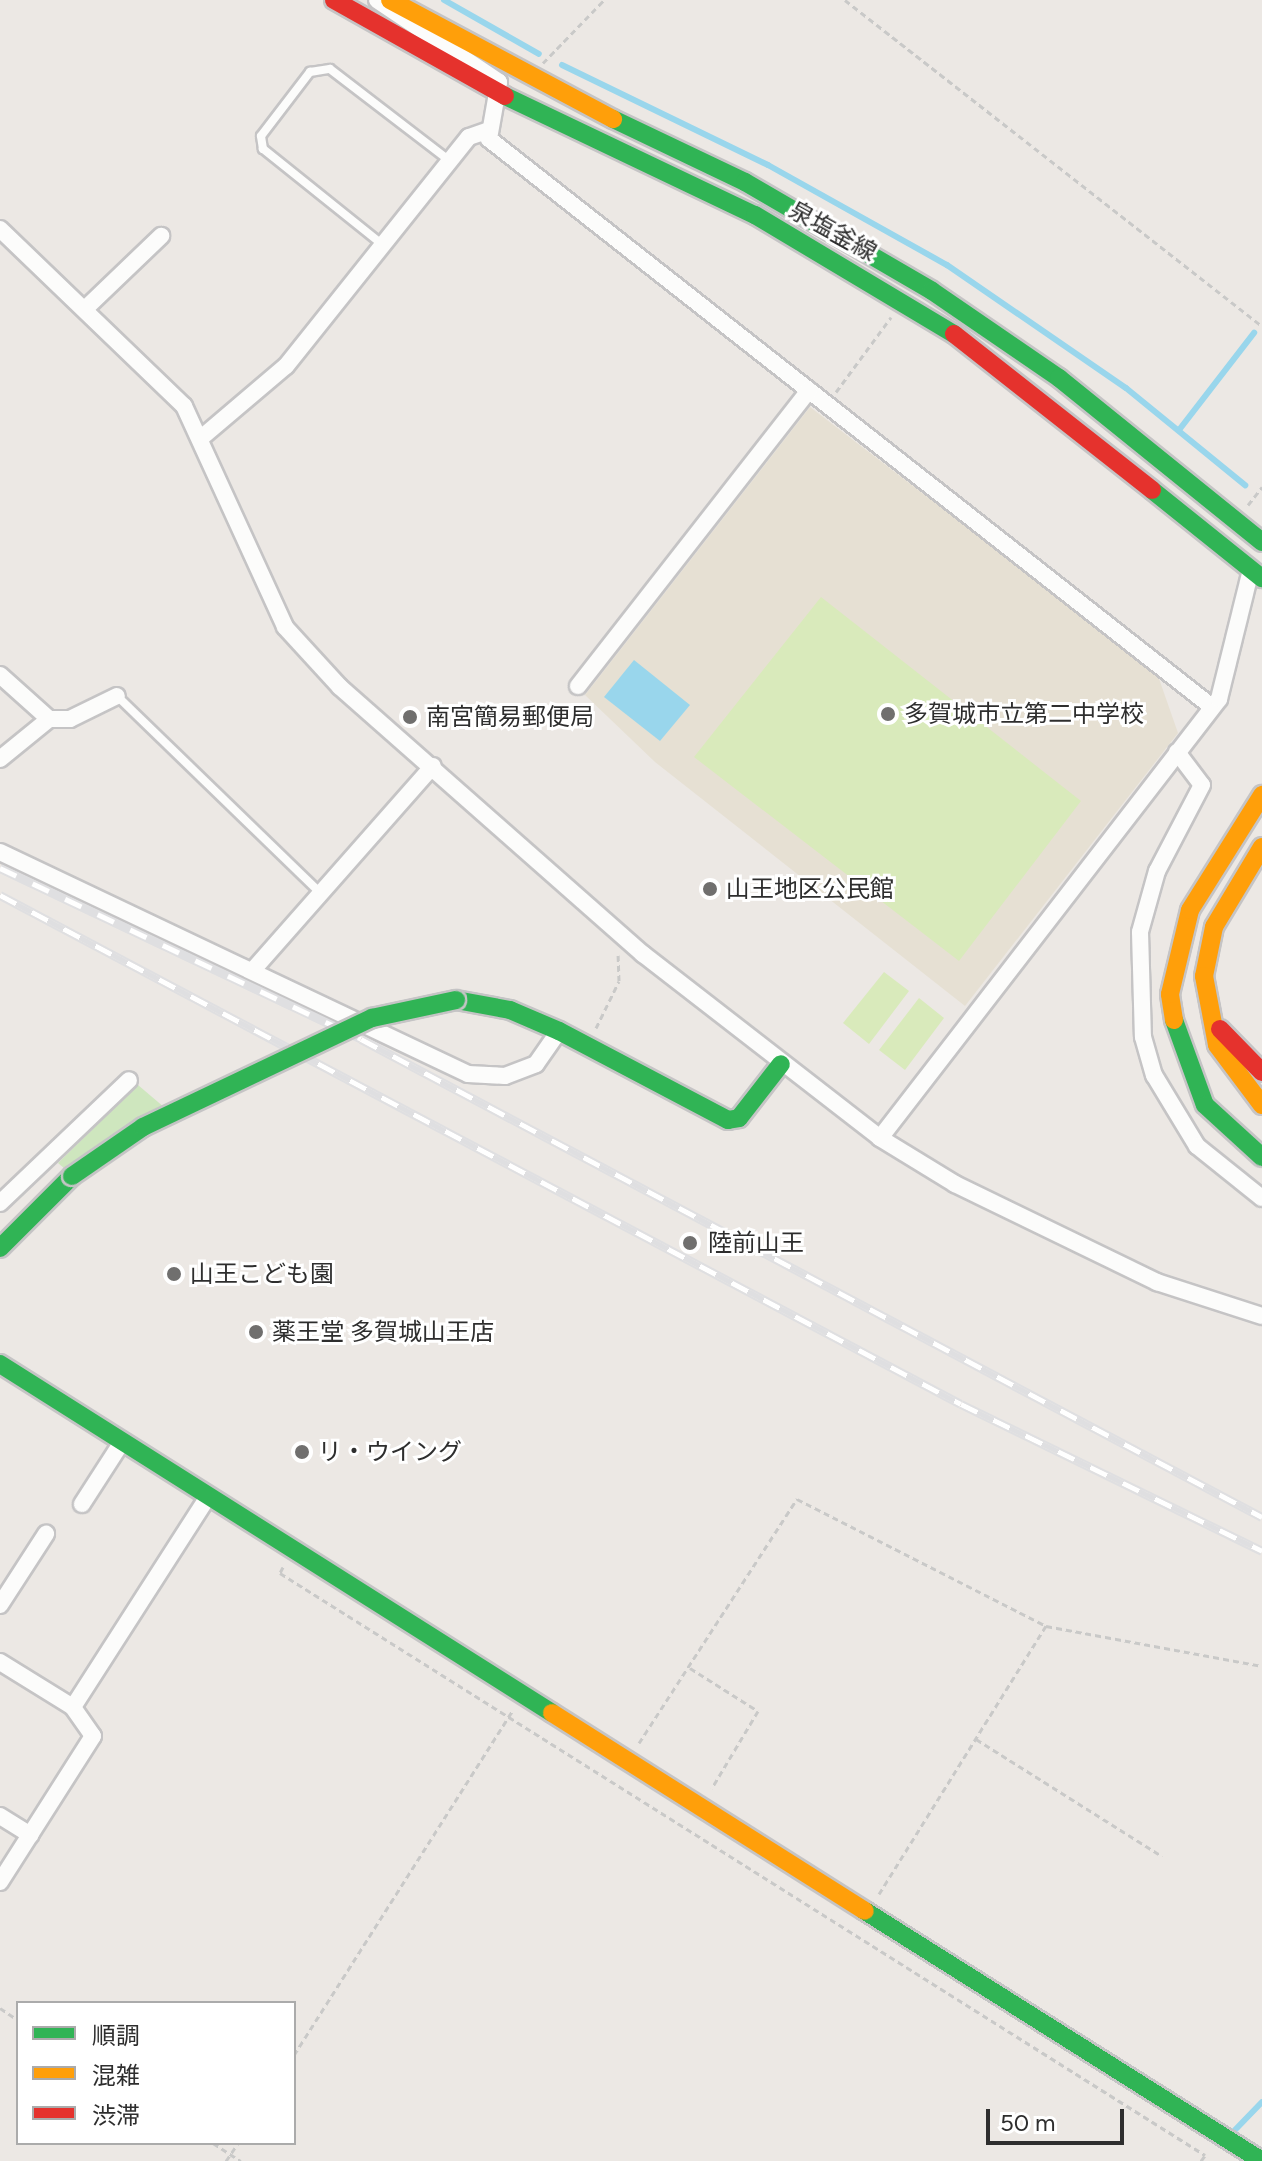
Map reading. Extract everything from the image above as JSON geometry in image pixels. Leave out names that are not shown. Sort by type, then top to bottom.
[{"type":"main road","name":"泉塩釜線","points":[[334,0],[502,95],[755,215],[938,321],[1035,391],[1257,574]]},
{"type":"main road","name":"泉塩釜線","points":[[390,0],[530,79],[745,182],[932,291],[1059,378],[1262,542]]},
{"type":"main road","points":[[1262,795],[1204,883],[1180,938],[1170,994],[1185,1063],[1205,1105],[1262,1157]]},
{"type":"main road","points":[[1262,847],[1214,927],[1207,1004],[1228,1068],[1262,1105]]},
{"type":"main road","points":[[0,1248],[72,1176],[143,1127],[372,1018],[456,1000],[510,1010],[559,1031],[728,1120],[739,1118],[781,1064]]},
{"type":"main road","points":[[1207,1004],[1229,1040],[1262,1072]]},
{"type":"main road","points":[[1185,1063],[1210,1103],[1262,1146]]},
{"type":"main road","points":[[0,1364],[1262,2161]]},
{"type":"street","points":[[201,438],[286,366],[469,137],[486,131],[502,95],[492,74],[377,0]]},
{"type":"street","points":[[486,131],[827,405],[1212,707]]},
{"type":"street","points":[[0,229],[150,365],[201,438],[259,582],[285,627],[340,687],[643,954],[880,1138],[955,1184],[1157,1282],[1262,1316]]},
{"type":"street","points":[[87,307],[161,236]]},
{"type":"street","points":[[578,686],[809,390]]},
{"type":"street","points":[[880,1138],[1212,707],[1234,656],[1257,574]]},
{"type":"street","points":[[0,675],[49,719]]},
{"type":"street","points":[[0,759],[49,719],[70,719],[117,696]]},
{"type":"street","points":[[1177,752],[1202,785],[1157,871],[1140,932],[1143,1037],[1154,1075],[1197,1146],[1262,1198]]},
{"type":"street","points":[[253,970],[433,766]]},
{"type":"street","points":[[0,852],[468,1074],[505,1076],[536,1064],[559,1031]]},
{"type":"street","points":[[0,1203],[129,1080]]},
{"type":"street","points":[[82,1504],[122,1442]]},
{"type":"street","points":[[73,1707],[208,1497]]},
{"type":"street","points":[[0,1605],[46,1534]]},
{"type":"street","points":[[0,1662],[73,1707],[93,1736],[0,1882]]},
{"type":"street","points":[[0,1816],[30,1835]]},
{"type":"lane","points":[[383,245],[263,149],[261,136],[310,72],[330,69],[450,161]]},
{"type":"lane","points":[[117,696],[321,893]]},
{"type":"path","points":[[530,79],[604,0]]},
{"type":"path","points":[[845,0],[1262,326]]},
{"type":"path","points":[[827,405],[892,315]]},
{"type":"path","points":[[600,1037],[594,1026],[619,981],[618,946]]},
{"type":"path","points":[[627,1736],[641,1744],[797,1499],[1046,1626],[1262,1666]]},
{"type":"path","points":[[294,1550],[280,1573],[1205,2155]]},
{"type":"path","points":[[868,1912],[1046,1626]]},
{"type":"path","points":[[690,1668],[758,1711],[711,1787],[724,1796]]},
{"type":"path","points":[[296,2052],[522,1694]]},
{"type":"path","points":[[976,1739],[1162,1856]]},
{"type":"path","points":[[866,1886],[892,1902]]},
{"type":"path","points":[[216,2145],[241,2161]]},
{"type":"path","points":[[226,2161],[237,2145]]},
{"type":"shaded area","name":"多賀城市立第二中学校","points":[[810,407],[1157,673],[1178,733],[965,1006],[655,762],[585,695]]},
{"type":"green space","points":[[821,597],[1081,801],[959,961],[694,757]]},
{"type":"green space","points":[[884,972],[909,991],[869,1044],[843,1023]]},
{"type":"green space","points":[[919,998],[944,1018],[905,1070],[879,1050]]},
{"type":"green space","points":[[138,1085],[178,1119],[65,1169],[58,1163]]},
{"type":"water","points":[[634,660],[690,705],[660,741],[604,697]]},
{"type":"waterway","points":[[444,0],[539,54]]},
{"type":"waterway","points":[[562,65],[768,165],[947,265],[1126,388],[1245,485]]},
{"type":"waterway","points":[[1179,430],[1254,333]]},
{"type":"waterway","points":[[1234,2131],[1262,2102]]},
{"type":"railway","points":[[0,868],[361,1039],[1262,1517]]},
{"type":"railway","points":[[0,895],[961,1404],[1262,1551]]},
{"type":"traffic: fast","points":[[505,96],[755,215],[954,334]]},
{"type":"traffic: fast","points":[[613,119],[745,182],[932,291],[1059,378],[1262,542]]},
{"type":"traffic: fast","points":[[1152,490],[1262,578]]},
{"type":"traffic: fast","points":[[456,1000],[510,1010],[559,1031],[728,1120],[739,1118],[781,1064]]},
{"type":"traffic: fast","points":[[72,1176],[143,1127],[372,1018],[456,1000]]},
{"type":"traffic: fast","points":[[1174,1020],[1205,1105],[1262,1157]]},
{"type":"traffic: fast","points":[[0,1248],[72,1176]]},
{"type":"traffic: fast","points":[[0,1364],[552,1713]]},
{"type":"traffic: fast","points":[[865,1911],[1262,2161]]},
{"type":"traffic: slow","points":[[390,0],[613,119]]},
{"type":"traffic: slow","points":[[1174,1020],[1170,994],[1190,910],[1262,795]]},
{"type":"traffic: slow","points":[[1262,847],[1214,927],[1204,976],[1217,1045],[1262,1105]]},
{"type":"traffic: slow","points":[[552,1713],[865,1911]]},
{"type":"traffic: jam","points":[[334,0],[505,96]]},
{"type":"traffic: jam","points":[[954,334],[1152,490]]},
{"type":"traffic: jam","points":[[1220,1029],[1262,1072]]},
{"type":"place","name":"多賀城市立第二中学校","points":[[888,714]]},
{"type":"place","name":"南宮簡易郵便局","points":[[410,717]]},
{"type":"place","name":"山王地区公民館","points":[[710,889]]},
{"type":"place","name":"陸前山王","points":[[690,1243]]},
{"type":"place","name":"山王こども園","points":[[174,1274]]},
{"type":"place","name":"薬王堂 多賀城山王店","points":[[256,1332]]},
{"type":"place","name":"リ・ウイング","points":[[302,1452]]}]
